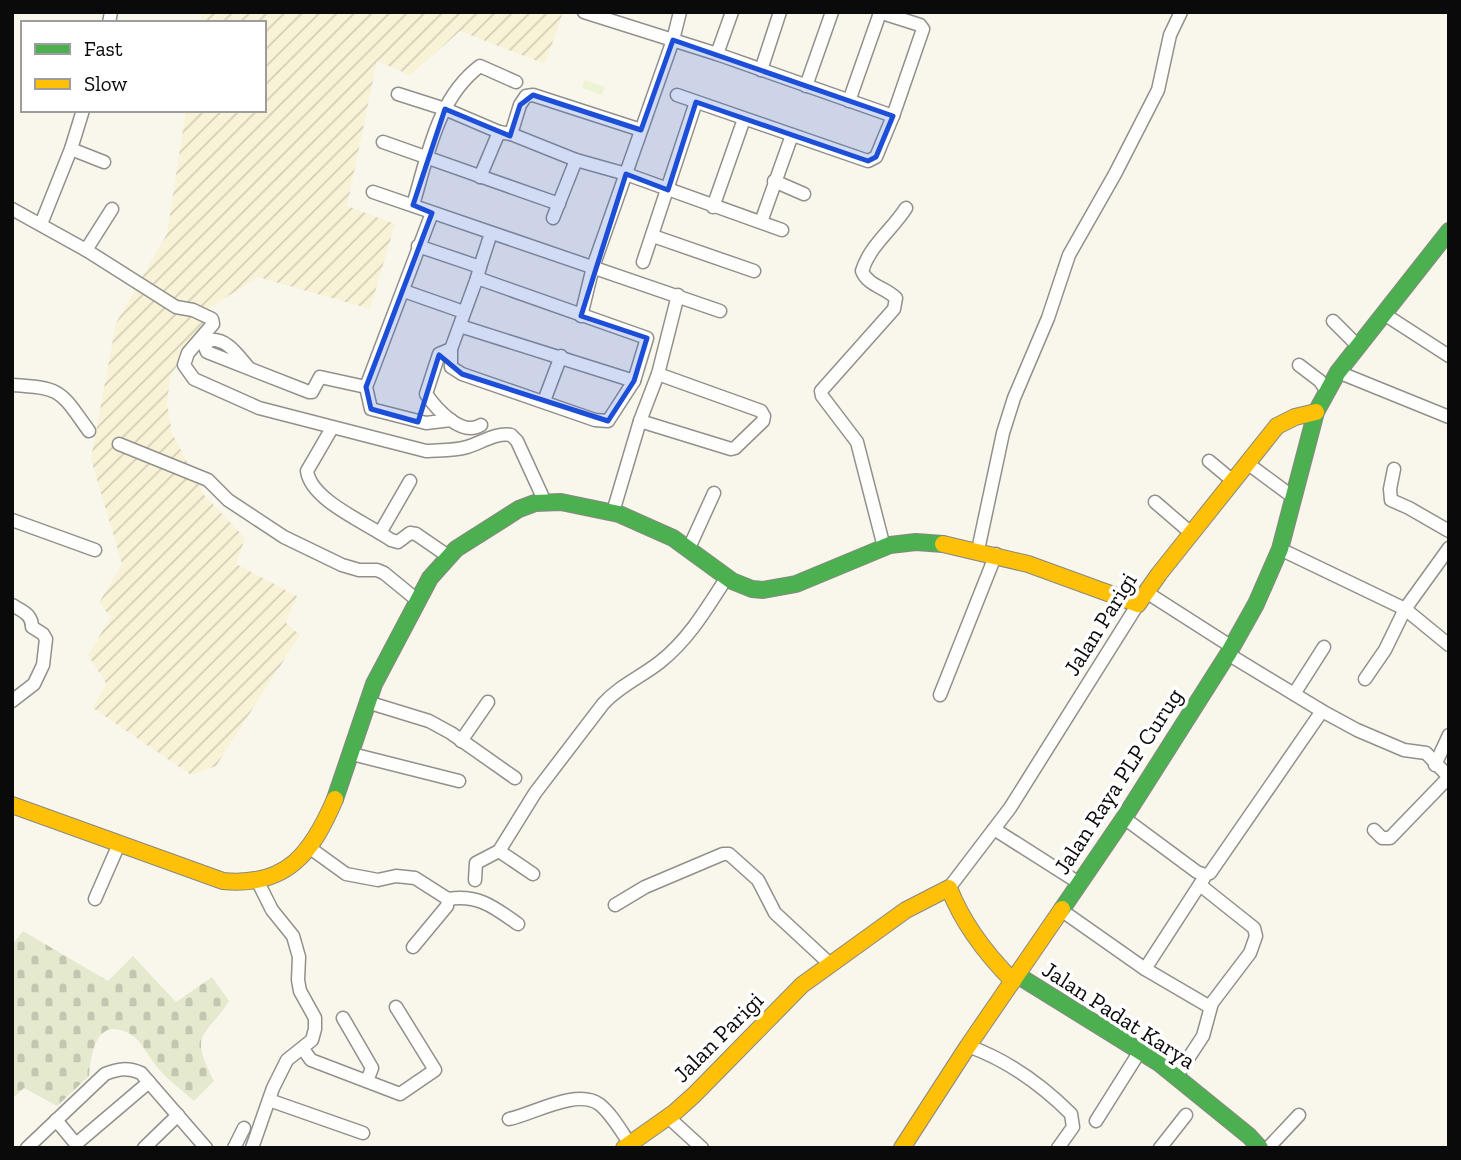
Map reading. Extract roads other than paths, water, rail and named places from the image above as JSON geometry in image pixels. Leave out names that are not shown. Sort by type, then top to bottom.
[{"type":"street","points":[[584,12],[717,54],[893,116]]},
{"type":"street","points":[[581,316],[593,267],[673,40],[680,12]]},
{"type":"street","points":[[717,54],[732,12]]},
{"type":"street","points":[[761,70],[780,12]]},
{"type":"street","points":[[806,86],[832,12]]},
{"type":"street","points":[[978,550],[1003,433],[1014,398],[1048,318],[1069,255],[1158,90],[1170,35],[1181,12]]},
{"type":"street","points":[[677,95],[868,161],[876,157],[893,116],[923,29],[920,25],[879,13],[849,101]]},
{"type":"street","points":[[414,205],[444,109],[465,78],[480,66],[516,82]]},
{"type":"street","points":[[398,94],[576,160],[626,174],[782,230]]},
{"type":"street","points":[[481,177],[526,96],[533,95],[641,130]]},
{"type":"street","points":[[643,262],[696,102]]},
{"type":"street","points":[[41,224],[71,149],[82,112]]},
{"type":"street","points":[[713,207],[744,119]]},
{"type":"street","points":[[761,222],[792,135]]},
{"type":"street","points":[[383,142],[559,204]]},
{"type":"street","points":[[71,149],[104,162]]},
{"type":"street","points":[[553,218],[576,160]]},
{"type":"street","points":[[774,181],[804,194]]},
{"type":"street","points":[[373,192],[720,311]]},
{"type":"street","points":[[884,547],[857,442],[821,391],[894,309],[896,298],[893,294],[869,282],[862,271],[876,244],[897,223],[906,208]]},
{"type":"street","points":[[86,250],[112,209]]},
{"type":"street","points":[[12,225],[15,211],[86,250],[176,307],[193,310],[212,319],[212,324],[188,353],[184,365],[194,379],[259,408],[426,452],[447,451],[499,435],[511,435],[517,441],[545,502]]},
{"type":"street","points":[[432,213],[366,387],[371,409],[418,422],[451,420]]},
{"type":"street","name":"Jalan Raya PLP Curug","points":[[902,1148],[968,1046],[1124,818],[1230,650],[1256,604],[1280,549],[1316,412],[1338,372],[1449,231]]},
{"type":"street","points":[[418,246],[479,273],[581,316],[648,338],[634,381],[608,421],[595,420],[455,371],[451,367],[451,349],[479,273],[491,233]]},
{"type":"street","points":[[653,236],[754,271]]},
{"type":"street","points":[[404,291],[458,310]]},
{"type":"street","points":[[613,512],[640,421],[658,374],[678,295]]},
{"type":"street","points":[[1384,314],[1449,356]]},
{"type":"street","points":[[1333,321],[1358,346]]},
{"type":"street","points":[[460,326],[634,381]]},
{"type":"street","points":[[418,422],[439,354],[451,349]]},
{"type":"street","points":[[544,401],[561,356]]},
{"type":"street","points":[[1299,365],[1320,381],[1327,392]]},
{"type":"street","points":[[249,368],[309,392],[317,380],[324,377],[366,387]]},
{"type":"street","points":[[1338,372],[1449,418]]},
{"type":"street","points":[[640,421],[730,449],[735,448],[763,421],[761,411],[658,374]]},
{"type":"street","points":[[12,385],[43,387],[58,392],[89,431]]},
{"type":"street","points":[[426,394],[451,420],[469,430],[481,425]]},
{"type":"street","name":"Jalan Parigi","points":[[627,1146],[694,1095],[785,1001],[830,964],[906,910],[949,888],[1024,786],[1142,598],[1191,533],[1277,426],[1295,417],[1316,412]]},
{"type":"street","points":[[331,428],[308,470],[310,481],[320,493],[396,542],[410,533],[416,534],[448,556]]},
{"type":"street","points":[[119,444],[208,480],[229,500],[284,537],[342,565],[384,573],[417,600]]},
{"type":"street","points":[[1209,461],[1233,481]]},
{"type":"street","points":[[1247,463],[1293,497]]},
{"type":"street","points":[[1394,469],[1391,500],[1449,531]]},
{"type":"street","points":[[380,533],[411,481]]},
{"type":"street","points":[[690,548],[714,493]]},
{"type":"street","points":[[12,805],[211,878],[233,882],[257,880],[282,873],[310,848],[328,819],[381,666],[417,600],[448,556],[512,512],[545,502],[575,504],[613,512],[663,532],[690,548],[727,577],[757,590],[783,588],[864,553],[920,542],[996,554],[1142,598],[1230,650],[1322,711],[1404,750],[1426,753],[1449,777],[1390,838],[1382,838],[1374,830]]},
{"type":"street","points":[[1155,502],[1191,533]]},
{"type":"street","points":[[12,520],[95,550]]},
{"type":"street","points":[[1365,680],[1385,650],[1405,608],[1449,548]]},
{"type":"street","points":[[1280,549],[1405,608],[1449,645]]},
{"type":"street","points":[[940,695],[996,554]]},
{"type":"street","points":[[475,880],[477,863],[499,851],[535,793],[603,704],[618,690],[661,661],[687,636],[727,577]]},
{"type":"street","points":[[12,605],[28,614],[32,627],[44,635],[47,644],[43,665],[34,684],[12,701]]},
{"type":"street","points":[[1294,694],[1324,647]]},
{"type":"street","points":[[368,702],[429,720],[515,778]]},
{"type":"street","points":[[461,741],[488,702]]},
{"type":"street","points":[[1145,968],[1203,880],[1322,711]]},
{"type":"street","points":[[1435,765],[1449,735]]},
{"type":"street","points":[[352,754],[458,781]]},
{"type":"street","points":[[1124,818],[1197,872],[1256,932],[1250,953],[1210,1007],[1203,1037],[1176,1077]]},
{"type":"street","points":[[994,829],[1079,883]]},
{"type":"street","points":[[95,899],[118,844]]},
{"type":"street","points":[[310,848],[346,874],[378,880],[396,876],[415,878],[448,900],[466,897],[485,902],[518,923]]},
{"type":"street","points":[[499,851],[533,874]]},
{"type":"street","points":[[615,905],[645,887],[723,854],[729,854],[758,880],[775,913],[830,964]]},
{"type":"street","points":[[252,1148],[286,1060],[312,1040],[315,1018],[300,991],[298,947],[293,936],[272,910],[257,880]]},
{"type":"street","points":[[949,888],[959,912],[979,944],[1015,978]]},
{"type":"street","points":[[413,947],[447,906],[448,900]]},
{"type":"street","points":[[1061,910],[1145,968],[1210,1007]]},
{"type":"street","name":"Jalan Padat Karya","points":[[1015,978],[1140,1051],[1249,1136],[1260,1148]]},
{"type":"street","points":[[303,1049],[311,1060],[400,1094],[435,1070],[396,1007]]},
{"type":"street","points":[[343,1018],[372,1068],[367,1081]]},
{"type":"street","points":[[968,1046],[991,1055],[1027,1077],[1071,1114],[1073,1127],[1058,1148]]},
{"type":"street","points":[[1096,1121],[1140,1051]]},
{"type":"street","points":[[27,1148],[105,1074],[132,1069],[141,1073],[206,1148]]},
{"type":"street","points":[[56,1120],[74,1146],[149,1082]]},
{"type":"street","points":[[509,1119],[565,1101],[590,1099],[604,1108],[627,1146]]},
{"type":"street","points":[[269,1100],[363,1133]]},
{"type":"street","points":[[144,1148],[178,1115]]},
{"type":"street","points":[[1160,1148],[1186,1115]]},
{"type":"street","points":[[1268,1148],[1299,1115]]},
{"type":"street","points":[[668,1117],[702,1148]]},
{"type":"street","points":[[234,1148],[244,1128]]}]
